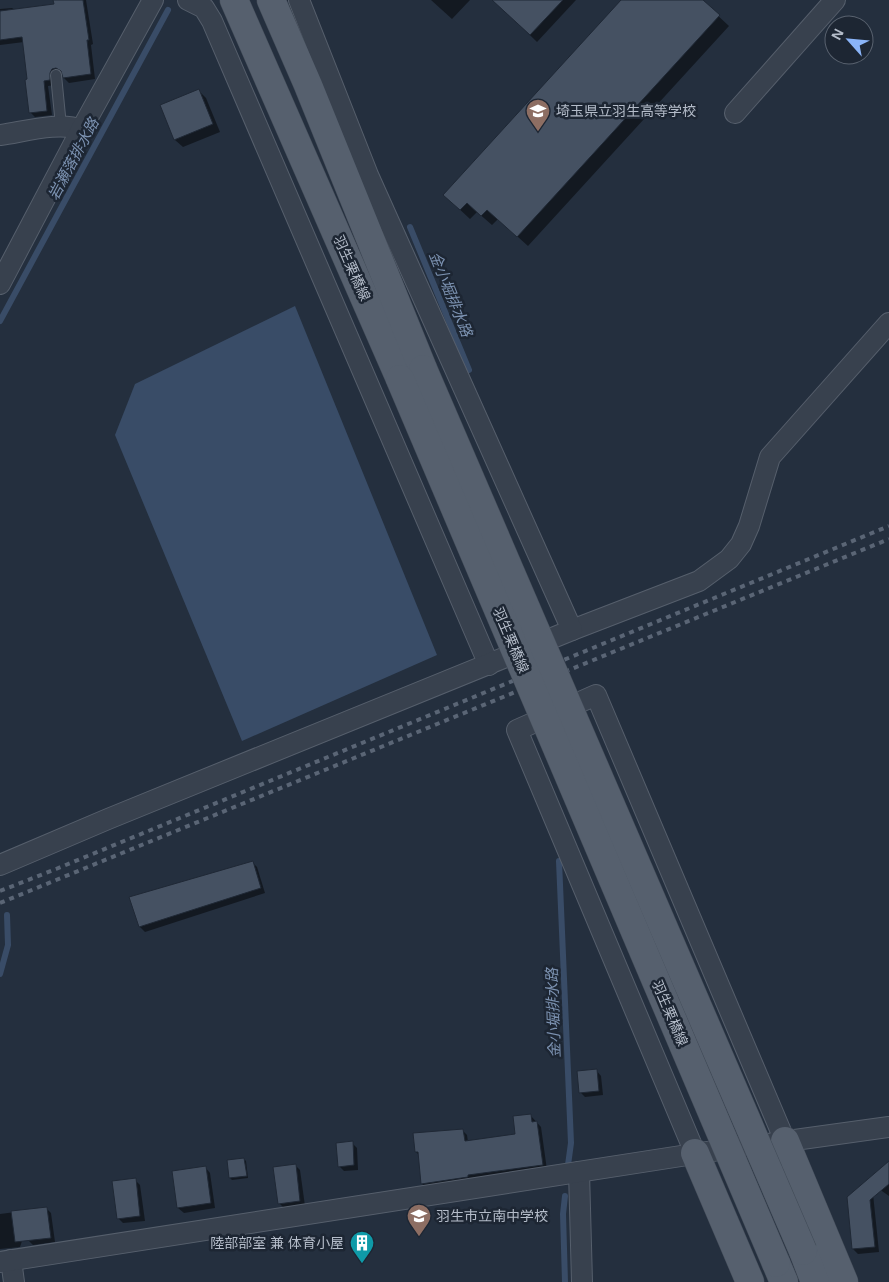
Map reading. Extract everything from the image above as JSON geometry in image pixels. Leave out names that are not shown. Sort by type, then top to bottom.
[{"type":"main road","name":"羽生栗橋線","points":[[234,0],[412,374],[803,1251],[815,1282]]},
{"type":"main road","name":"羽生栗橋線","points":[[271,0],[308,85],[412,374],[780,1273]]},
{"type":"main road","points":[[785,1141],[844,1282]]},
{"type":"main road","points":[[695,1153],[750,1282]]},
{"type":"street","points":[[1,281],[153,0]]},
{"type":"street","points":[[188,0],[204,8],[212,21],[489,665]]},
{"type":"street","points":[[299,0],[368,176],[572,630]]},
{"type":"street","points":[[735,113],[835,0]]},
{"type":"street","points":[[0,135],[61,126],[81,130]]},
{"type":"street","points":[[0,865],[108,819],[572,630],[699,581],[729,559],[741,544],[749,526],[770,457],[889,323]]},
{"type":"street","points":[[695,1153],[518,730],[596,695],[785,1141]]},
{"type":"street","points":[[14,1282],[5,1261],[335,1211],[695,1153],[889,1127]]},
{"type":"street","points":[[579,1172],[582,1282]]},
{"type":"lane","points":[[56,75],[61,126]]},
{"type":"water","points":[[295,306],[437,655],[242,741],[115,435],[135,384]]},
{"type":"building","points":[[53,0],[83,0],[89,40],[87,40],[91,74],[63,78],[61,71],[56,68],[52,69],[50,80],[44,81],[47,111],[29,113],[22,37],[0,40],[0,11],[54,4]]},
{"type":"building","points":[[492,0],[563,0],[530,35]]},
{"type":"building","points":[[621,0],[703,0],[720,15],[517,237],[487,210],[481,216],[467,203],[460,210],[443,195]]},
{"type":"building","points":[[199,89],[213,124],[174,140],[160,105]]},
{"type":"building","points":[[253,861],[261,888],[139,927],[129,897]]},
{"type":"building","points":[[597,1069],[599,1091],[579,1093],[577,1071]]},
{"type":"building","points":[[531,1114],[532,1122],[537,1121],[543,1165],[468,1175],[468,1177],[421,1184],[418,1152],[415,1152],[413,1133],[463,1129],[465,1141],[515,1134],[513,1116]]},
{"type":"building","points":[[353,1141],[354,1165],[338,1167],[336,1143]]},
{"type":"building","points":[[244,1158],[247,1176],[229,1178],[227,1160]]},
{"type":"building","points":[[889,1161],[889,1184],[870,1200],[875,1247],[852,1249],[847,1197]]},
{"type":"building","points":[[296,1164],[300,1201],[278,1204],[273,1167]]},
{"type":"building","points":[[206,1166],[211,1203],[177,1208],[172,1171]]},
{"type":"building","points":[[136,1178],[140,1216],[117,1219],[112,1181]]},
{"type":"building","points":[[47,1207],[51,1238],[15,1242],[11,1211]]},
{"type":"waterway","name":"岩瀬落排水路","points":[[0,321],[168,10]]},
{"type":"waterway","name":"金小堀排水路","points":[[410,227],[469,370]]},
{"type":"waterway","name":"金小堀排水路","points":[[559,861],[571,1143],[568,1165]]},
{"type":"waterway","points":[[0,974],[8,945],[7,915]]},
{"type":"waterway","name":"金小堀排水路","points":[[565,1196],[563,1214],[565,1282]]},
{"type":"railway","points":[[0,891],[889,526]]},
{"type":"railway","points":[[0,903],[889,539]]},
{"type":"place","name":"埼玉県立羽生高等学校","points":[[538,132]]},
{"type":"place","name":"羽生市立南中学校","points":[[419,1237]]},
{"type":"place","name":"陸部部室 兼 体育小屋","points":[[362,1264]]}]
